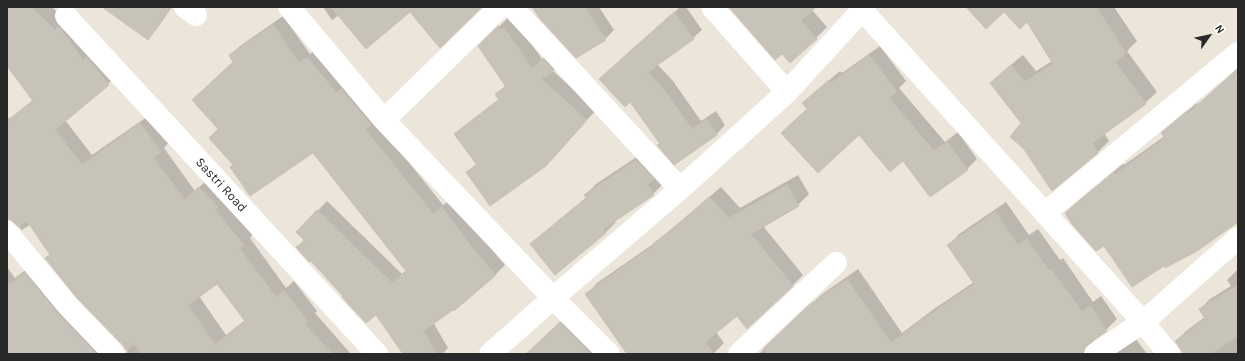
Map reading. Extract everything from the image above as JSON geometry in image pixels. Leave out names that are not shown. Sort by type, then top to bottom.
[{"type":"street","points":[[289,7],[384,120],[553,298],[609,354]]},
{"type":"street","points":[[384,120],[500,7]]},
{"type":"street","points":[[512,7],[680,189]]},
{"type":"street","points":[[712,7],[787,92]]},
{"type":"street","points":[[490,354],[680,189],[787,92],[863,9],[1143,322],[1169,354]]},
{"type":"street","name":"Sastri Road","points":[[66,16],[377,354]]},
{"type":"street","points":[[1045,213],[1238,53]]},
{"type":"street","points":[[7,232],[68,306],[114,354]]},
{"type":"street","points":[[1095,354],[1143,322],[1238,238]]},
{"type":"street","points":[[739,354],[836,263]]},
{"type":"building","points":[[7,7],[31,7],[55,30],[59,27],[83,60],[86,57],[109,85],[55,130],[82,165],[140,123],[161,152],[153,157],[185,200],[198,187],[218,207],[215,210],[244,245],[240,249],[276,297],[284,291],[308,322],[305,324],[332,354],[142,354],[134,344],[126,350],[123,345],[77,298],[45,258],[50,255],[27,221],[19,227],[7,217],[7,121],[33,101],[7,66]],"holes":[[[217,284],[245,321],[215,345],[188,305]]]},
{"type":"building","points":[[102,7],[171,7],[148,40]]},
{"type":"building","points":[[331,7],[481,8],[440,48],[410,12],[366,49]]},
{"type":"building","points":[[532,7],[585,7],[606,40],[576,58],[540,19]]},
{"type":"building","points":[[729,7],[816,7],[801,21],[817,39],[790,63],[782,54],[775,60]]},
{"type":"building","points":[[966,7],[1096,7],[1126,53],[1115,62],[1146,104],[1092,143],[1098,153],[1052,191],[1023,148],[1010,137],[1021,123],[990,83],[1011,65],[1025,82],[1053,64],[1027,22],[1020,29],[1004,12],[986,29]]},
{"type":"building","points":[[674,12],[694,39],[648,72],[664,90],[692,129],[707,119],[717,135],[674,165],[657,145],[660,144],[630,102],[625,107],[599,79]]},
{"type":"building","points":[[273,25],[299,63],[307,57],[336,93],[341,89],[371,125],[365,129],[433,214],[442,207],[469,244],[496,275],[454,311],[453,310],[423,331],[437,354],[403,354],[376,315],[366,323],[311,261],[309,262],[296,247],[305,241],[296,232],[317,210],[392,283],[406,271],[313,153],[250,196],[230,167],[233,165],[209,138],[218,129],[192,100],[233,62],[229,55]]},
{"type":"building","points":[[498,26],[501,30],[504,28],[532,68],[543,59],[554,71],[541,79],[587,120],[546,166],[490,206],[466,172],[477,165],[454,134],[499,100],[495,94],[506,87],[478,46]]},
{"type":"building","points":[[869,55],[897,92],[889,98],[934,151],[947,142],[968,170],[930,197],[903,161],[890,172],[859,135],[818,173],[781,133],[807,109],[802,103],[829,80],[831,83]]},
{"type":"building","points":[[1238,69],[1238,222],[1197,251],[1165,268],[1164,266],[1132,287],[1104,246],[1096,251],[1072,224],[1065,213],[1113,173],[1114,175],[1165,138],[1161,133],[1186,112],[1187,114]]},
{"type":"building","points":[[636,160],[654,179],[647,184],[654,195],[603,229],[606,233],[555,275],[530,244],[586,198],[584,195]]},
{"type":"building","points":[[787,185],[799,206],[751,234],[793,286],[747,329],[737,316],[705,342],[714,354],[627,354],[585,294],[654,245],[653,244],[709,197],[729,218]]},
{"type":"building","points":[[995,212],[1018,245],[1027,239],[1049,271],[1051,269],[1082,312],[1090,306],[1107,331],[1088,344],[1084,348],[1083,354],[768,354],[763,349],[809,305],[847,279],[891,343],[974,284],[947,245]]},
{"type":"building","points":[[25,273],[58,314],[97,354],[7,354],[7,285]]},
{"type":"building","points":[[1238,285],[1238,336],[1210,354],[1184,354],[1175,341],[1205,319],[1199,309]]},
{"type":"building","points":[[560,322],[591,354],[526,354]]}]
